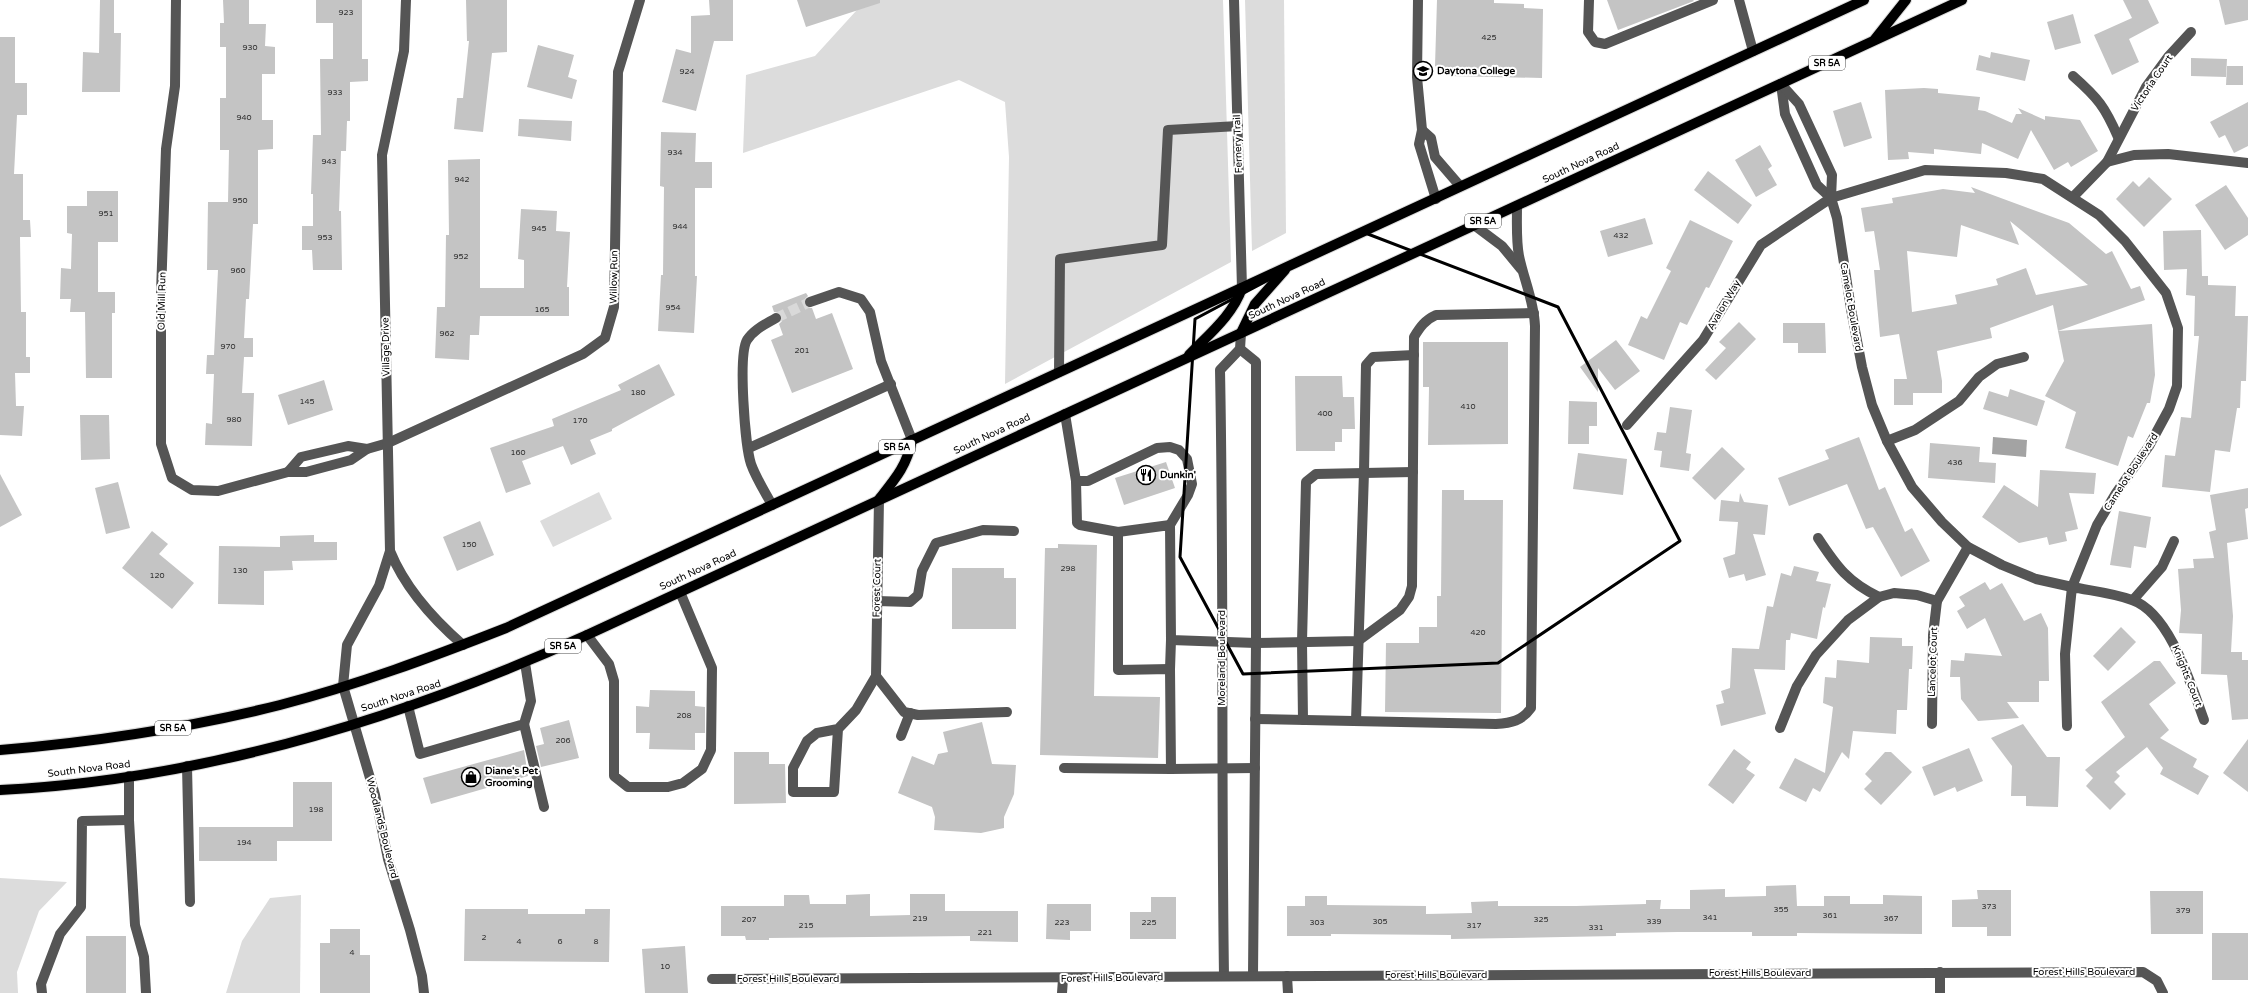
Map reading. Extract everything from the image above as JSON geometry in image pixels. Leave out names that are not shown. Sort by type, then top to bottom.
[{"type":"main road","name":"SR 5A","points":[[0,750],[41,747],[160,730],[267,708],[343,686],[464,645],[506,628],[1864,0]]},
{"type":"main road","points":[[1872,42],[1906,0]]},
{"type":"main road","points":[[1937,12],[1939,0]]},
{"type":"main road","name":"South Nova Road","points":[[0,790],[129,776],[187,766],[262,750],[354,724],[525,663],[587,636],[1962,0]]},
{"type":"main road","points":[[1241,333],[1255,304],[1288,267]]},
{"type":"main road","points":[[1184,360],[1229,314],[1238,299],[1242,288]]},
{"type":"main road","points":[[879,500],[902,470],[908,458],[912,440]]},
{"type":"street","name":"Old Mill Run","points":[[176,0],[175,86],[166,149],[161,293],[161,444],[172,478],[192,490],[218,491],[288,472],[306,472],[351,460],[367,449],[388,443]]},
{"type":"street","name":"Village Drive","points":[[343,686],[347,645],[379,586],[390,551],[382,155],[404,51],[406,0]]},
{"type":"street","name":"Willow Run","points":[[388,443],[583,354],[606,338],[614,307],[618,72],[640,0]]},
{"type":"street","name":"Fernery Trail","points":[[1234,0],[1242,288]]},
{"type":"street","points":[[1418,0],[1417,77],[1422,130],[1419,144],[1436,199]]},
{"type":"street","points":[[1589,0],[1588,32],[1595,42],[1605,44],[1713,0]]},
{"type":"street","points":[[1739,0],[1753,51]]},
{"type":"street","name":"Victoria Court","points":[[2073,197],[2107,162],[2118,138],[2151,81],[2168,57],[2192,32]]},
{"type":"street","points":[[2073,76],[2090,91],[2106,109],[2118,138]]},
{"type":"street","name":"Camelot Boulevard","points":[[1781,84],[1785,114],[1817,185],[1831,198]]},
{"type":"street","name":"Camelot Boulevard","points":[[1781,84],[1799,104],[1832,175],[1831,198],[1837,218],[1862,367],[1872,405],[1887,441],[1912,487],[1942,522],[1968,547],[2002,565],[2036,579],[2072,587],[2097,525],[2116,493],[2149,446],[2169,409],[2177,386],[2178,328],[2166,294],[2125,242],[2099,215],[2073,197],[2043,180],[2006,173],[1962,170],[1925,170],[1831,198]]},
{"type":"street","points":[[1059,372],[1060,259],[1162,245],[1168,130],[1238,126]]},
{"type":"street","points":[[1422,130],[1431,138],[1435,157],[1460,186]]},
{"type":"street","points":[[2107,162],[2134,155],[2168,154],[2248,163]]},
{"type":"street","name":"Avalon Way","points":[[1627,425],[1703,340],[1761,245],[1831,198]]},
{"type":"street","points":[[1255,719],[1496,724],[1516,721],[1526,714],[1531,708],[1534,313],[1532,296],[1522,270],[1517,248],[1517,206]]},
{"type":"street","points":[[1474,225],[1502,246],[1522,270]]},
{"type":"street","points":[[810,302],[839,292],[861,299],[870,312],[881,361],[912,440]]},
{"type":"street","points":[[1171,640],[1256,643],[1358,641],[1400,610],[1409,598],[1412,586],[1414,338],[1421,326],[1428,319],[1436,315],[1534,313]]},
{"type":"street","points":[[772,505],[751,464],[744,414],[744,355],[747,341],[756,330],[776,318]]},
{"type":"street","points":[[1241,333],[1240,348],[1256,362],[1256,643],[1253,976]]},
{"type":"street","name":"Moreland Boulevard","points":[[1224,976],[1222,768],[1223,529],[1220,370],[1240,348]]},
{"type":"street","points":[[1356,721],[1366,365],[1373,357],[1414,355]]},
{"type":"street","points":[[1887,441],[1915,430],[1959,401],[1979,377],[1997,364],[2024,357]]},
{"type":"street","points":[[749,448],[891,384]]},
{"type":"street","points":[[1065,414],[1076,481],[1077,523],[1080,525],[1118,532],[1170,525]]},
{"type":"street","name":"Old Mill Run","points":[[288,472],[301,457],[348,446],[367,449]]},
{"type":"street","points":[[1076,481],[1088,481],[1157,448],[1179,450],[1187,459],[1192,484],[1188,495],[1170,525],[1171,769]]},
{"type":"street","points":[[1303,720],[1302,642],[1306,482],[1316,474],[1413,472]]},
{"type":"street","name":"Forest Court","points":[[876,676],[879,500]]},
{"type":"street","points":[[877,601],[910,602],[918,595],[922,571],[936,543],[983,530],[1014,531]]},
{"type":"street","points":[[1118,532],[1118,670],[1170,669]]},
{"type":"street","points":[[1818,538],[1838,568],[1861,588],[1880,597]]},
{"type":"street","points":[[2133,600],[2162,567],[2174,541]]},
{"type":"street","name":"Lancelot Court","points":[[1932,724],[1933,635],[1937,601],[1968,547]]},
{"type":"street","points":[[390,551],[396,565],[408,585],[439,624],[464,645]]},
{"type":"street","points":[[2067,726],[2065,654],[2072,587]]},
{"type":"street","name":"Knights Court","points":[[2072,587],[2133,600],[2152,614],[2172,638],[2204,720]]},
{"type":"street","points":[[587,636],[609,664],[614,681],[614,776],[628,787],[668,787],[683,783],[702,769],[711,750],[712,668],[680,592]]},
{"type":"street","points":[[1780,728],[1797,686],[1816,654],[1848,620],[1880,597],[1894,593],[1917,596],[1937,601]]},
{"type":"street","points":[[525,663],[531,701],[524,724],[544,807]]},
{"type":"street","points":[[838,729],[834,792],[793,792],[793,768],[807,741],[817,733],[838,729],[856,710],[876,676],[904,712],[1007,712]]},
{"type":"street","name":"Woodlands Boulevard","points":[[343,686],[375,795],[388,859],[418,960],[424,993]]},
{"type":"street","points":[[408,706],[420,754],[524,724]]},
{"type":"street","points":[[901,736],[910,713]]},
{"type":"street","points":[[187,766],[190,902]]},
{"type":"street","points":[[1064,768],[1255,768]]},
{"type":"street","points":[[129,776],[129,820],[135,925],[144,957],[146,993]]},
{"type":"street","points":[[42,993],[42,984],[60,934],[81,907],[82,821],[129,820]]},
{"type":"street","points":[[1940,972],[1940,993]]},
{"type":"street","name":"Forest Hills Boulevard","points":[[712,979],[1062,979],[1224,976],[2143,972],[2157,981],[2163,993]]},
{"type":"street","points":[[1287,976],[1288,993]]},
{"type":"street","points":[[1062,979],[1062,993]]},
{"type":"highlighted area","points":[[1360,231],[1558,307],[1680,541],[1498,663],[1243,674],[1180,557],[1195,319]]},
{"type":"shaded area","points":[[866,0],[1223,0],[1231,262],[1005,384],[1009,157],[1005,102],[959,80],[743,153],[746,75],[815,56]]},
{"type":"shaded area","points":[[1245,0],[1284,0],[1286,233],[1252,251]]},
{"type":"shaded area","points":[[1993,437],[2027,440],[2026,457],[1992,454]]},
{"type":"shaded area","points":[[599,492],[612,519],[553,547],[540,521]]},
{"type":"shaded area","points":[[0,878],[67,882],[39,911],[17,972],[18,993],[0,993]]},
{"type":"shaded area","points":[[301,895],[300,993],[226,993],[242,941],[270,898]]},
{"type":"building","points":[[100,0],[114,0],[114,33],[121,33],[120,92],[82,92],[83,52],[99,53]]},
{"type":"building","points":[[223,0],[249,0],[249,24],[266,24],[265,46],[275,47],[275,74],[262,74],[262,120],[273,120],[273,149],[258,150],[258,224],[253,224],[249,299],[246,299],[244,338],[253,338],[253,357],[244,357],[242,393],[254,393],[252,446],[205,445],[206,423],[212,424],[214,374],[206,374],[207,355],[214,355],[218,270],[207,270],[208,202],[228,202],[229,150],[220,150],[220,98],[226,98],[226,47],[220,47],[220,23],[224,23]]},
{"type":"building","points":[[316,0],[362,0],[362,59],[368,59],[368,81],[350,82],[350,121],[347,121],[346,151],[341,151],[339,211],[341,211],[342,270],[313,270],[312,250],[302,250],[302,226],[313,226],[313,194],[311,194],[313,135],[321,135],[320,59],[333,59],[333,23],[316,23]]},
{"type":"building","points":[[466,0],[507,0],[507,52],[492,53],[483,132],[454,129],[457,98],[463,98],[469,41],[467,41]]},
{"type":"building","points":[[709,0],[733,0],[733,41],[714,41],[696,111],[662,102],[676,49],[691,53],[691,16],[710,15]]},
{"type":"building","points":[[797,0],[880,0],[880,3],[806,27]]},
{"type":"building","points":[[1437,0],[1494,0],[1494,3],[1524,4],[1524,8],[1543,9],[1542,78],[1449,76],[1435,66]]},
{"type":"building","points":[[1607,0],[1693,0],[1694,1],[1618,30]]},
{"type":"building","points":[[2123,0],[2148,0],[2159,23],[2129,39],[2139,62],[2112,75],[2094,35],[2132,18]]},
{"type":"building","points":[[2219,0],[2248,0],[2248,20],[2225,25]]},
{"type":"building","points":[[2073,14],[2081,43],[2055,50],[2047,22]]},
{"type":"building","points":[[0,37],[15,37],[15,83],[27,83],[27,115],[17,115],[14,174],[23,174],[23,220],[30,220],[31,237],[20,237],[21,312],[26,312],[26,357],[30,357],[30,373],[15,373],[16,406],[24,406],[22,436],[0,435]]},
{"type":"building","points":[[538,45],[574,55],[568,77],[577,80],[572,99],[527,87]]},
{"type":"building","points":[[1991,52],[2030,60],[2025,81],[1976,70],[1979,55],[1990,58]]},
{"type":"building","points":[[2191,58],[2227,59],[2226,77],[2191,76]]},
{"type":"building","points":[[2227,66],[2243,66],[2243,85],[2226,85]]},
{"type":"building","points":[[1924,88],[1938,89],[1938,93],[1980,97],[1978,110],[1985,111],[2012,123],[2016,114],[2022,114],[2018,108],[2045,120],[2045,116],[2080,120],[2098,151],[2071,167],[2068,162],[2054,170],[2031,130],[2018,159],[1982,143],[1981,154],[1934,149],[1934,154],[1908,152],[1909,159],[1888,160],[1885,90]]},
{"type":"building","points":[[1861,102],[1872,138],[1844,147],[1833,111]]},
{"type":"building","points":[[2248,102],[2248,146],[2234,153],[2225,135],[2219,138],[2210,122]]},
{"type":"building","points":[[519,119],[572,121],[571,141],[518,136]]},
{"type":"building","points":[[661,132],[696,133],[695,162],[712,162],[712,188],[695,188],[695,276],[697,276],[694,333],[658,331],[661,275],[663,275],[664,187],[660,186]]},
{"type":"building","points":[[1760,145],[1772,166],[1768,169],[1777,185],[1756,197],[1735,160]]},
{"type":"building","points":[[480,159],[480,288],[524,288],[524,260],[518,259],[521,209],[557,211],[556,231],[570,232],[567,287],[569,287],[569,316],[480,316],[479,335],[470,335],[469,360],[435,358],[437,307],[445,307],[446,235],[449,235],[448,160]]},
{"type":"building","points":[[1708,171],[1752,205],[1738,224],[1694,190]]},
{"type":"building","points":[[2149,177],[2172,199],[2144,227],[2116,199],[2133,181],[2139,187]]},
{"type":"building","points":[[2226,185],[2248,218],[2248,235],[2225,250],[2195,205]]},
{"type":"building","points":[[1971,187],[2069,223],[2106,254],[2112,251],[2131,289],[2140,286],[2145,300],[2058,331],[2053,305],[1990,328],[1992,338],[1937,351],[1942,381],[1942,393],[1913,393],[1913,405],[1894,405],[1894,379],[1907,379],[1899,334],[1880,337],[1874,270],[1880,270],[1874,231],[1865,232],[1861,208],[1893,203],[1892,198],[1943,189],[1975,193]],"holes":[[[2010,221],[2088,285],[2036,295],[2026,268],[1996,279],[1998,285],[1955,295],[1957,304],[1912,312],[1907,251],[1957,257],[1961,225],[2019,245]]]},
{"type":"building","points":[[87,191],[118,191],[118,242],[98,242],[98,292],[115,292],[115,313],[112,313],[112,378],[86,378],[85,312],[70,312],[71,299],[60,299],[61,268],[71,269],[72,234],[67,233],[67,206],[87,206]]},
{"type":"building","points":[[1645,218],[1653,244],[1608,257],[1600,231]]},
{"type":"building","points":[[1690,220],[1733,241],[1709,288],[1706,287],[1687,325],[1680,322],[1664,360],[1628,345],[1641,316],[1647,319],[1671,271],[1666,268]]},
{"type":"building","points":[[2201,230],[2202,276],[2208,276],[2208,285],[2236,286],[2235,316],[2248,316],[2246,381],[2241,381],[2240,408],[2237,408],[2230,452],[2215,450],[2210,492],[2162,487],[2165,455],[2175,456],[2181,417],[2191,418],[2199,336],[2194,336],[2195,296],[2186,295],[2187,269],[2164,270],[2163,231]]},
{"type":"building","points":[[806,293],[808,296],[804,300],[804,304],[808,308],[812,308],[816,319],[832,313],[853,369],[792,393],[771,340],[783,335],[779,324],[782,321],[782,315],[779,312],[774,312],[772,306]]},
{"type":"building","points":[[1739,322],[1756,339],[1716,380],[1705,370],[1726,348],[1719,342]]},
{"type":"building","points":[[1783,323],[1825,323],[1826,353],[1798,353],[1798,343],[1783,343]]},
{"type":"building","points":[[2152,324],[2155,375],[2150,403],[2147,403],[2133,438],[2128,436],[2118,466],[2065,448],[2076,412],[2045,396],[2064,361],[2058,331]]},
{"type":"building","points":[[1616,340],[1640,371],[1615,390],[1598,368],[1598,392],[1580,367]]},
{"type":"building","points":[[1423,342],[1508,342],[1508,444],[1428,445],[1429,387],[1423,387]]},
{"type":"building","points":[[659,364],[675,395],[612,429],[612,431],[590,440],[596,454],[571,465],[563,446],[522,461],[531,484],[506,493],[490,448],[554,426],[552,419],[621,390],[618,385]]},
{"type":"building","points":[[1295,376],[1342,376],[1343,397],[1354,397],[1355,429],[1342,429],[1342,442],[1335,442],[1335,451],[1296,451]]},
{"type":"building","points":[[324,380],[333,410],[288,425],[278,395]]},
{"type":"building","points":[[2010,389],[2045,401],[2037,426],[1983,409],[1989,391],[2008,397]]},
{"type":"building","points":[[1569,401],[1597,402],[1597,426],[1589,426],[1589,444],[1568,444]]},
{"type":"building","points":[[1670,407],[1692,410],[1686,453],[1691,454],[1689,471],[1660,467],[1662,451],[1654,450],[1657,432],[1666,433]]},
{"type":"building","points":[[80,415],[109,415],[110,459],[81,460]]},
{"type":"building","points":[[1859,437],[1879,490],[1885,487],[1905,532],[1912,528],[1930,561],[1901,577],[1873,527],[1866,529],[1847,484],[1789,506],[1778,478],[1829,459],[1825,450]]},
{"type":"building","points":[[1930,443],[1980,447],[1979,462],[1996,463],[1995,483],[1928,478]]},
{"type":"building","points":[[1722,447],[1745,469],[1715,500],[1692,478]]},
{"type":"building","points":[[1578,453],[1627,459],[1623,495],[1573,489]]},
{"type":"building","points":[[1166,462],[1175,488],[1124,505],[1115,478]]},
{"type":"building","points":[[2040,470],[2096,473],[2094,494],[2069,493],[2078,529],[2065,532],[2067,541],[2049,545],[2047,537],[2019,543],[1982,517],[2004,485],[2038,507]]},
{"type":"building","points":[[0,474],[22,515],[0,527]]},
{"type":"building","points":[[118,482],[130,528],[106,534],[95,488]]},
{"type":"building","points":[[2248,488],[2248,508],[2245,509],[2248,539],[2227,543],[2233,616],[2231,652],[2242,652],[2242,660],[2248,660],[2248,719],[2232,720],[2227,675],[2201,674],[2202,634],[2179,633],[2181,610],[2178,569],[2194,568],[2193,559],[2214,558],[2209,532],[2216,530],[2210,495]]},
{"type":"building","points":[[1442,490],[1464,490],[1464,500],[1503,500],[1501,713],[1385,712],[1386,643],[1419,643],[1419,627],[1437,627],[1437,596],[1441,596]]},
{"type":"building","points":[[1740,493],[1744,502],[1768,505],[1765,535],[1753,534],[1766,575],[1746,581],[1744,574],[1729,578],[1723,558],[1735,554],[1738,522],[1719,521],[1721,500],[1739,502]]},
{"type":"building","points":[[2119,511],[2151,517],[2146,548],[2134,546],[2131,568],[2110,565]]},
{"type":"building","points":[[480,521],[494,555],[457,571],[443,537]]},
{"type":"building","points":[[152,531],[168,544],[159,554],[194,583],[172,609],[122,568]]},
{"type":"building","points":[[314,535],[314,542],[337,542],[337,560],[292,561],[293,570],[264,571],[264,605],[218,604],[219,546],[280,547],[280,536]]},
{"type":"building","points":[[1058,544],[1097,545],[1094,696],[1160,697],[1158,758],[1040,755],[1045,548],[1058,548]]},
{"type":"building","points":[[1794,566],[1819,572],[1816,581],[1831,584],[1825,608],[1823,607],[1817,639],[1791,633],[1790,640],[1786,640],[1785,670],[1754,669],[1766,714],[1721,726],[1716,705],[1724,703],[1721,691],[1730,688],[1732,648],[1759,649],[1767,606],[1773,607],[1781,573],[1791,576]]},
{"type":"building","points":[[952,568],[1004,568],[1004,578],[1016,578],[1016,629],[952,629]]},
{"type":"building","points":[[1985,582],[1990,590],[2002,583],[2024,621],[2041,613],[2048,628],[2049,681],[2039,681],[2039,702],[2007,702],[2019,718],[1978,721],[1961,699],[1960,677],[1950,677],[1951,660],[1964,661],[1965,653],[2002,656],[1985,618],[1967,629],[1957,611],[1965,606],[1959,597]]},
{"type":"building","points":[[2121,627],[2136,642],[2108,671],[2093,656]]},
{"type":"building","points":[[1870,637],[1902,638],[1902,646],[1913,646],[1912,669],[1909,669],[1907,710],[1897,710],[1896,734],[1853,731],[1849,759],[1842,752],[1820,792],[1813,788],[1806,802],[1779,788],[1795,758],[1825,773],[1833,707],[1823,703],[1825,677],[1836,678],[1837,660],[1869,663]]},
{"type":"building","points":[[2154,661],[2160,661],[2176,683],[2149,704],[2169,730],[2160,738],[2197,759],[2193,767],[2209,776],[2198,795],[2160,774],[2163,768],[2147,747],[2116,772],[2120,776],[2114,782],[2126,794],[2110,810],[2086,786],[2093,778],[2085,770],[2125,737],[2101,702]]},
{"type":"building","points":[[650,690],[695,691],[695,706],[705,707],[705,733],[695,733],[695,750],[649,749],[650,733],[636,733],[636,706],[649,707]]},
{"type":"building","points":[[569,720],[579,758],[541,767],[536,746],[544,744],[540,728]]},
{"type":"building","points":[[982,722],[992,764],[1016,765],[1014,794],[1004,817],[1004,828],[981,833],[934,830],[935,817],[932,807],[898,793],[912,756],[934,765],[938,754],[948,752],[943,732]]},
{"type":"building","points":[[2023,724],[2047,757],[2060,757],[2058,807],[2026,806],[2026,796],[2011,796],[2012,766],[1991,738]]},
{"type":"building","points":[[2248,739],[2248,792],[2223,773]]},
{"type":"building","points":[[1969,748],[1983,781],[1957,792],[1955,787],[1934,796],[1922,767]]},
{"type":"building","points":[[1734,749],[1751,762],[1746,769],[1755,775],[1733,804],[1708,785]]},
{"type":"building","points":[[524,750],[528,776],[431,804],[423,778]]},
{"type":"building","points":[[734,752],[769,752],[769,764],[785,764],[786,803],[734,804]]},
{"type":"building","points":[[1885,752],[1891,752],[1912,772],[1881,805],[1864,789],[1872,781],[1865,774]]},
{"type":"building","points":[[293,782],[332,782],[332,841],[277,841],[277,861],[199,861],[199,827],[293,827]]},
{"type":"building","points":[[1796,885],[1797,906],[1824,906],[1824,896],[1850,896],[1850,904],[1883,904],[1883,895],[1922,896],[1922,934],[1797,933],[1797,936],[1752,936],[1752,932],[1678,932],[1616,933],[1616,936],[1451,939],[1451,935],[1331,934],[1331,936],[1287,936],[1287,906],[1305,906],[1305,896],[1327,896],[1327,905],[1426,906],[1426,914],[1472,913],[1471,902],[1498,901],[1498,906],[1576,906],[1646,904],[1646,900],[1661,900],[1660,909],[1690,909],[1690,890],[1725,889],[1725,897],[1766,896],[1766,886]]},
{"type":"building","points":[[1977,890],[2011,890],[2011,936],[1987,936],[1987,927],[1952,927],[1952,900],[1978,899]]},
{"type":"building","points":[[2150,891],[2203,891],[2203,934],[2151,934]]},
{"type":"building","points":[[870,894],[870,916],[910,915],[910,894],[945,894],[945,911],[1018,911],[1018,942],[970,941],[970,936],[769,938],[769,940],[746,940],[745,936],[721,936],[721,906],[784,906],[784,895],[809,895],[810,904],[846,904],[846,895]]},
{"type":"building","points":[[1151,897],[1176,897],[1176,939],[1130,939],[1130,912],[1151,912]]},
{"type":"building","points":[[1047,904],[1091,904],[1091,931],[1070,931],[1070,940],[1046,939]]},
{"type":"building","points":[[465,909],[528,909],[528,914],[585,914],[585,909],[610,909],[609,962],[464,961]]},
{"type":"building","points":[[330,929],[360,929],[360,955],[370,955],[370,993],[320,993],[320,943],[330,943]]},
{"type":"building","points":[[2212,933],[2248,933],[2248,980],[2212,980]]},
{"type":"building","points":[[86,936],[126,936],[126,993],[86,993]]},
{"type":"building","points":[[685,946],[688,993],[645,993],[642,949]]},
{"type":"tunnel","points":[[776,318],[810,302]]},
{"type":"place","name":"Daytona College","points":[[1423,71]]},
{"type":"place","name":"Dunkin'","points":[[1146,475]]},
{"type":"place","name":"Diane's Pet Grooming","points":[[471,777]]}]
